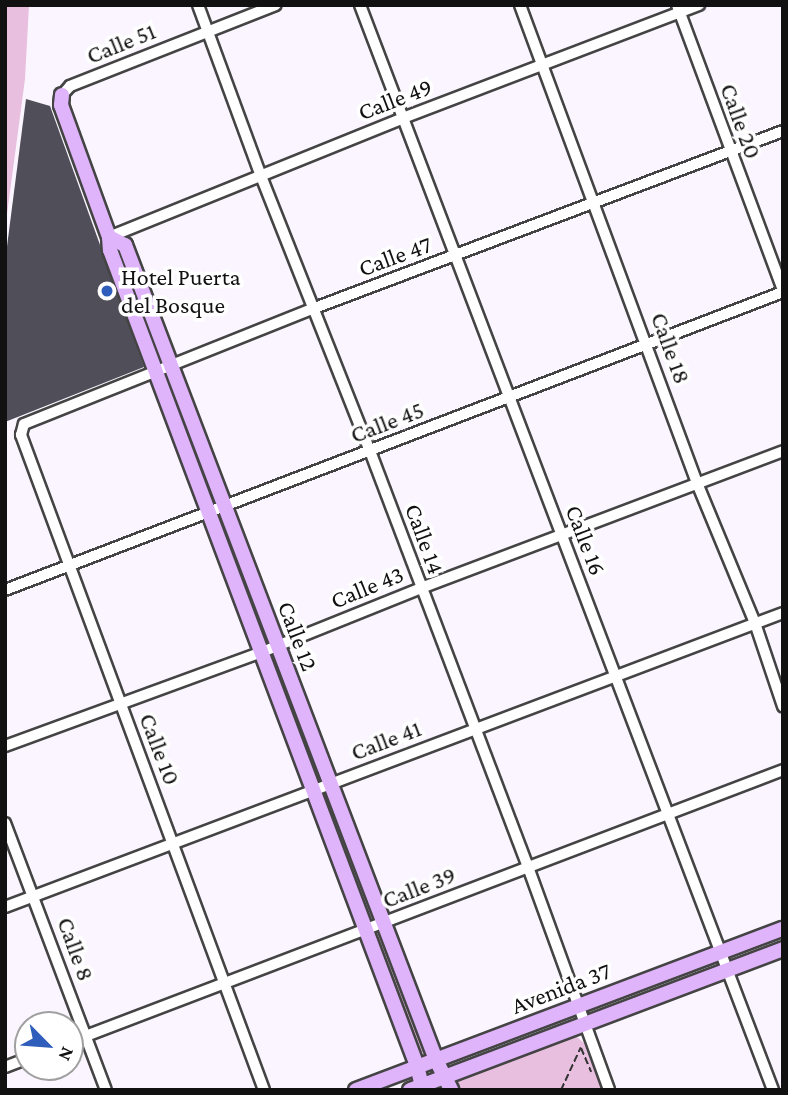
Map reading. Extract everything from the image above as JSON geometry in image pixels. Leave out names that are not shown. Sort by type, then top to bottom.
[{"type":"street","name":"Calle 14","points":[[198,5],[312,309],[370,451],[476,729],[609,1090]]},
{"type":"street","name":"Calle 51","points":[[62,95],[70,86],[276,5]]},
{"type":"street","name":"Calle 16","points":[[360,5],[773,1090]]},
{"type":"street","name":"Calle 18","points":[[520,5],[697,483],[755,623],[783,706]]},
{"type":"street","name":"Calle 49","points":[[109,237],[403,118],[542,66],[678,9],[699,5]]},
{"type":"street","name":"Calle 20","points":[[678,9],[783,291]]},
{"type":"street","name":"Calle 12","points":[[62,95],[61,105],[109,237],[110,250],[417,1066],[418,1088]]},
{"type":"street","name":"Calle 47","points":[[24,424],[312,309],[783,131]]},
{"type":"street","name":"Calle 12","points":[[109,237],[125,245],[383,923],[436,1060],[449,1083]]},
{"type":"street","name":"Calle 45","points":[[5,590],[783,291]]},
{"type":"street","name":"Calle 10","points":[[24,424],[21,435],[119,703],[227,983],[264,1090]]},
{"type":"street","name":"Calle 43","points":[[5,746],[278,646],[561,534],[783,452]]},
{"type":"street","name":"Calle 41","points":[[5,907],[783,613]]},
{"type":"street","name":"Calle 39","points":[[86,1036],[783,770]]},
{"type":"street","name":"Calle 8","points":[[5,823],[106,1090]]},
{"type":"street","name":"Avenida 37","points":[[356,1090],[783,929]]},
{"type":"street","name":"Avenida 37","points":[[418,1088],[449,1083],[583,1024],[783,949]]},
{"type":"path","points":[[561,1090],[581,1047],[594,1079]]},
{"type":"shaded area","points":[[5,5],[29,5],[25,79],[5,229]]},
{"type":"shaded area","points":[[167,371],[220,503],[211,507],[161,374]]},
{"type":"shaded area","points":[[221,519],[271,642],[267,644],[217,520]]},
{"type":"shaded area","points":[[275,655],[320,781],[316,781],[269,658]]},
{"type":"shaded area","points":[[324,791],[375,918],[372,920],[368,919],[321,794]]},
{"type":"shaded area","points":[[379,928],[426,1049],[423,1053],[418,1052],[373,931]]},
{"type":"shaded area","points":[[576,1036],[584,1043],[602,1090],[456,1090],[459,1080]]},
{"type":"building","points":[[26,99],[50,106],[144,367],[5,422],[5,262]]},
{"type":"place","name":"Hotel Puerta del Bosque","points":[[107,291]]}]
